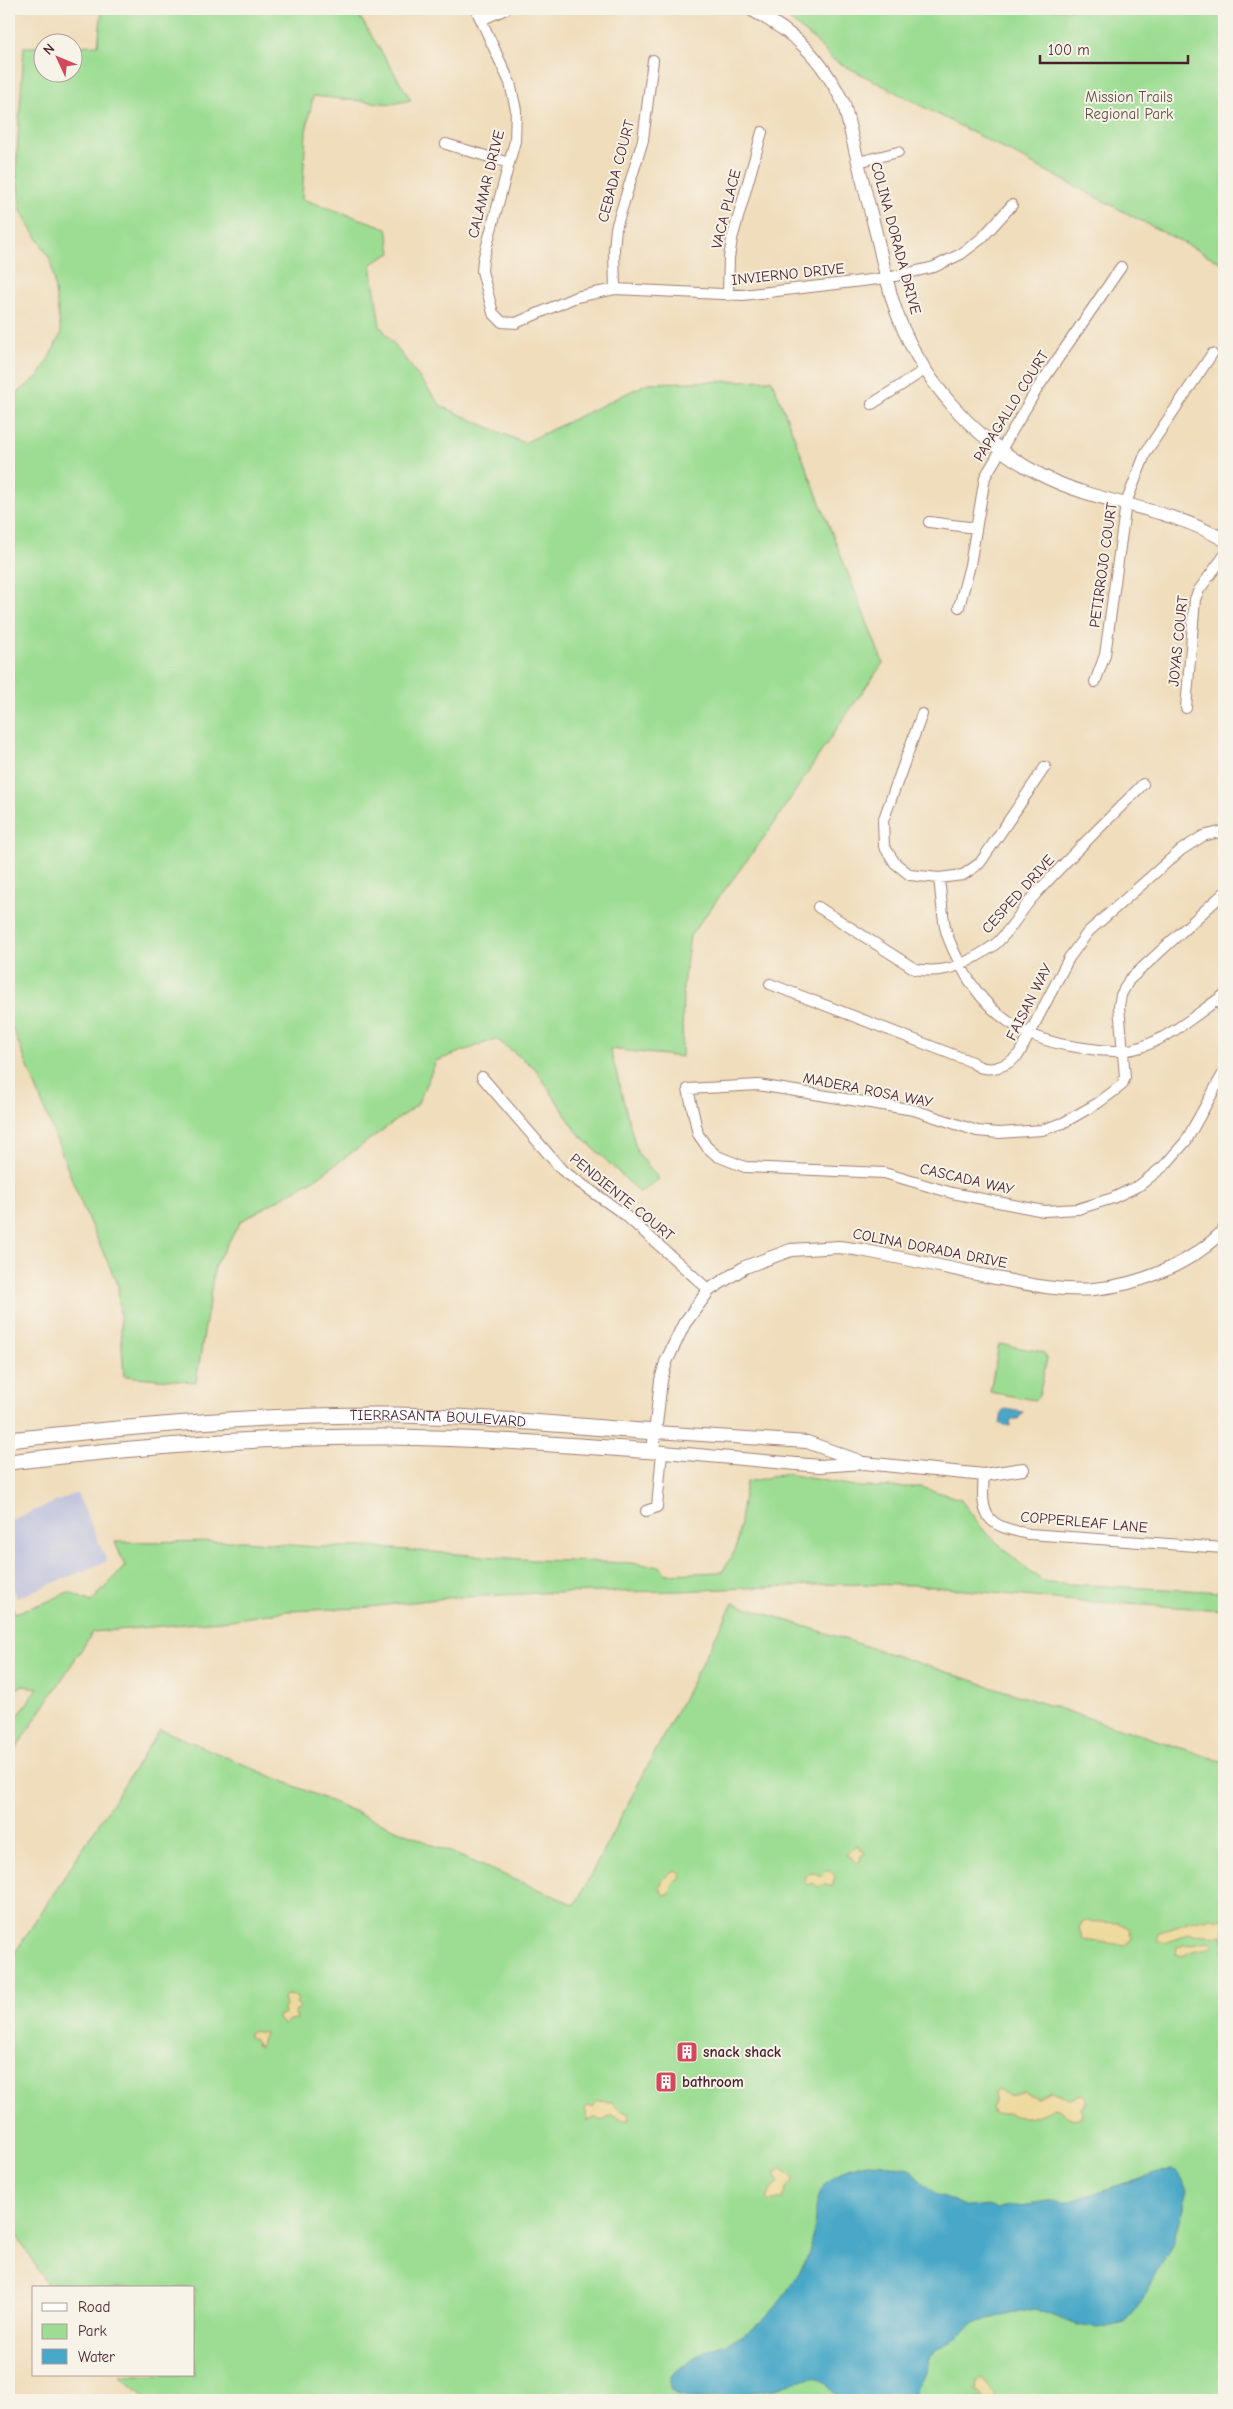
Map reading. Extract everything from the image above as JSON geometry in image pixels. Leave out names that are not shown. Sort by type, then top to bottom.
[{"type":"main road","name":"TIERRASANTA BOULEVARD","points":[[9,1440],[72,1433],[240,1420],[393,1415],[485,1418],[656,1432]]},
{"type":"main road","points":[[164,1447],[185,1437],[222,1435],[234,1432],[240,1420]]},
{"type":"main road","name":"TIERRASANTA BOULEVARD","points":[[9,1462],[258,1440],[389,1437],[499,1440],[658,1452]]},
{"type":"street","name":"CALAMAR DRIVE","points":[[476,9],[510,83],[516,110],[515,140],[483,260],[482,271],[493,313]]},
{"type":"street","points":[[481,20],[506,9]]},
{"type":"street","name":"COLINA DORADA DRIVE","points":[[750,9],[794,36],[820,61],[844,104],[887,278],[897,311],[909,340],[942,395],[999,450],[1044,476],[1085,492],[1170,514],[1207,530],[1224,540]]},
{"type":"street","name":"CEBADA COURT","points":[[615,289],[614,250],[616,228],[643,140],[653,60]]},
{"type":"street","name":"VACA PLACE","points":[[728,295],[729,258],[732,239],[762,132]]},
{"type":"street","points":[[446,144],[508,163]]},
{"type":"street","points":[[858,162],[898,152]]},
{"type":"street","name":"INVIERNO DRIVE","points":[[493,313],[502,322],[516,323],[576,297],[615,289],[743,295],[887,278],[934,267],[961,254],[982,238],[1012,205]]},
{"type":"street","name":"PAPAGALLO COURT","points":[[959,607],[970,565],[984,477],[1037,389],[1121,267]]},
{"type":"street","name":"PETIRROJO COURT","points":[[1095,682],[1106,655],[1126,503],[1146,452],[1212,354]]},
{"type":"street","points":[[872,404],[926,369]]},
{"type":"street","points":[[930,522],[976,528]]},
{"type":"street","name":"JOYAS COURT","points":[[1186,708],[1195,599],[1199,590],[1224,556]]},
{"type":"street","points":[[922,714],[883,821],[884,846],[894,863],[910,875],[939,878],[963,875],[980,863],[1045,767]]},
{"type":"street","name":"CESPED DRIVE","points":[[818,907],[915,969],[933,973],[961,965],[994,945],[1033,897],[1144,784]]},
{"type":"street","name":"FAISAN WAY","points":[[770,984],[972,1062],[977,1066],[993,1069],[1012,1062],[1031,1035],[1069,958],[1088,932],[1181,850],[1203,836],[1224,831]]},
{"type":"street","points":[[939,878],[946,928],[952,947],[971,985],[998,1015],[1031,1035],[1052,1044],[1103,1051],[1124,1050],[1139,1048],[1159,1040],[1221,998],[1224,1010]]},
{"type":"street","name":"MADERA ROSA WAY","points":[[688,1089],[758,1085],[914,1110],[977,1131],[999,1133],[1042,1130],[1063,1123],[1098,1103],[1122,1086],[1125,1077],[1124,1050],[1119,1006],[1121,995],[1129,980],[1224,893]]},
{"type":"street","name":"CASCADA WAY","points":[[688,1089],[698,1134],[707,1147],[717,1156],[745,1167],[884,1173],[952,1193],[1044,1211],[1078,1209],[1113,1198],[1140,1185],[1165,1165],[1186,1141],[1224,1072]]},
{"type":"street","name":"PENDIENTE COURT","points":[[482,1077],[562,1170],[624,1215],[709,1290]]},
{"type":"street","name":"COLINA DORADA DRIVE","points":[[658,1452],[656,1432],[661,1380],[666,1362],[684,1324],[709,1290],[745,1267],[791,1250],[839,1247],[1040,1287],[1094,1289],[1127,1283],[1166,1270],[1199,1250],[1224,1230]]},
{"type":"street","name":"TIERRASANTA BOULEVARD","points":[[656,1432],[807,1442],[864,1463]]},
{"type":"street","points":[[646,1511],[657,1507],[658,1452]]},
{"type":"street","name":"TIERRASANTA BOULEVARD","points":[[658,1452],[819,1466],[864,1463],[984,1475],[1023,1470]]},
{"type":"street","name":"COPPERLEAF LANE","points":[[984,1475],[982,1501],[988,1518],[1005,1530],[1029,1534],[1224,1548]]},
{"type":"shaded area","points":[[77,1493],[107,1561],[17,1598],[9,1576],[9,1521]]},
{"type":"green space","points":[[102,9],[355,9],[411,100],[392,104],[313,96],[306,132],[302,199],[387,228],[391,253],[371,264],[380,326],[441,406],[524,443],[648,383],[772,380],[883,663],[841,722],[768,832],[690,936],[683,985],[682,1057],[610,1049],[637,1152],[659,1179],[640,1193],[577,1132],[535,1068],[496,1039],[436,1061],[417,1105],[318,1177],[241,1221],[215,1265],[196,1382],[124,1376],[118,1285],[84,1210],[13,1029],[9,1026],[9,400],[40,375],[61,334],[51,261],[21,211],[16,170],[24,47],[32,47],[32,82],[82,82],[82,46],[98,45]]},
{"type":"green space","name":"Mission Trails Regional Park","points":[[775,9],[1224,9],[1224,264],[832,59],[815,40]]},
{"type":"green space","points":[[999,1344],[1043,1352],[1047,1358],[1039,1396],[1034,1400],[990,1392]]},
{"type":"green space","points":[[786,1474],[860,1487],[921,1487],[960,1499],[985,1532],[1031,1573],[1047,1583],[1224,1592],[1224,1610],[1064,1600],[915,1585],[837,1584],[678,1591],[541,1593],[446,1598],[361,1608],[287,1611],[231,1620],[93,1632],[9,1759],[9,1729],[38,1688],[23,1686],[9,1692],[9,1601],[15,1613],[68,1592],[91,1602],[125,1566],[115,1542],[244,1541],[315,1547],[369,1547],[534,1560],[632,1563],[661,1567],[665,1574],[722,1572],[736,1549],[746,1482]]},
{"type":"green space","points":[[733,1603],[1224,1762],[1224,2400],[147,2400],[120,2376],[195,2376],[195,2286],[48,2286],[9,2222],[9,1962],[160,1729],[575,1905]]},
{"type":"sand","points":[[857,1844],[860,1850],[863,1850],[865,1853],[860,1857],[861,1860],[856,1863],[846,1855]]},
{"type":"sand","points":[[674,1871],[680,1873],[681,1878],[673,1884],[669,1895],[664,1895],[660,1888],[662,1881]]},
{"type":"sand","points":[[826,1871],[830,1871],[835,1876],[832,1887],[824,1884],[818,1887],[813,1883],[808,1885],[804,1882],[805,1876],[808,1874],[813,1872],[821,1876]]},
{"type":"sand","points":[[1224,1918],[1224,1936],[1189,1934],[1165,1943],[1157,1940],[1158,1932],[1196,1920]]},
{"type":"sand","points":[[1083,1921],[1119,1923],[1129,1928],[1132,1939],[1125,1945],[1083,1940],[1079,1928]]},
{"type":"sand","points":[[1210,1941],[1214,1946],[1210,1948],[1193,1951],[1182,1956],[1176,1954],[1177,1948],[1184,1945]]},
{"type":"sand","points":[[286,1995],[296,1996],[298,1999],[296,2003],[300,2007],[295,2012],[297,2019],[289,2020],[284,2025],[278,2019],[279,2015],[284,2014],[283,2009],[286,2007],[284,1998]]},
{"type":"sand","points":[[252,2031],[265,2033],[260,2046],[257,2046],[255,2040],[249,2037],[249,2033]]},
{"type":"sand","points":[[998,2090],[1008,2095],[1023,2092],[1038,2098],[1051,2091],[1069,2098],[1082,2094],[1086,2097],[1086,2104],[1081,2108],[1082,2116],[1076,2120],[1054,2108],[1043,2113],[1025,2117],[1008,2113],[999,2115],[994,2113],[992,2107],[995,2101],[994,2093]]},
{"type":"sand","points":[[597,2101],[612,2102],[619,2110],[628,2113],[629,2120],[621,2120],[611,2115],[602,2122],[595,2118],[588,2121],[585,2108],[588,2106],[593,2107]]},
{"type":"sand","points":[[782,2169],[792,2176],[793,2181],[786,2188],[782,2199],[769,2202],[767,2199],[772,2188],[779,2183],[775,2172]]},
{"type":"sand","points":[[982,2379],[996,2395],[996,2400],[986,2400],[976,2392],[977,2382]]},
{"type":"water","points":[[1006,1409],[1023,1412],[1018,1419],[1011,1419],[1010,1426],[1000,1424],[1002,1412]]},
{"type":"water","points":[[867,2164],[891,2165],[909,2169],[937,2195],[968,2207],[988,2205],[998,2209],[1055,2201],[1068,2202],[1158,2172],[1173,2171],[1178,2173],[1188,2190],[1173,2242],[1149,2288],[1135,2310],[1124,2322],[1098,2328],[1077,2325],[1034,2309],[988,2319],[972,2325],[930,2357],[912,2400],[840,2400],[825,2383],[814,2377],[773,2389],[720,2397],[694,2398],[674,2393],[670,2386],[672,2375],[702,2353],[730,2342],[748,2332],[767,2316],[797,2276],[810,2250],[817,2203],[821,2190],[830,2179],[844,2170]]},
{"type":"place","name":"snack shack","points":[[687,2052]]},
{"type":"place","name":"bathroom","points":[[666,2082]]}]
